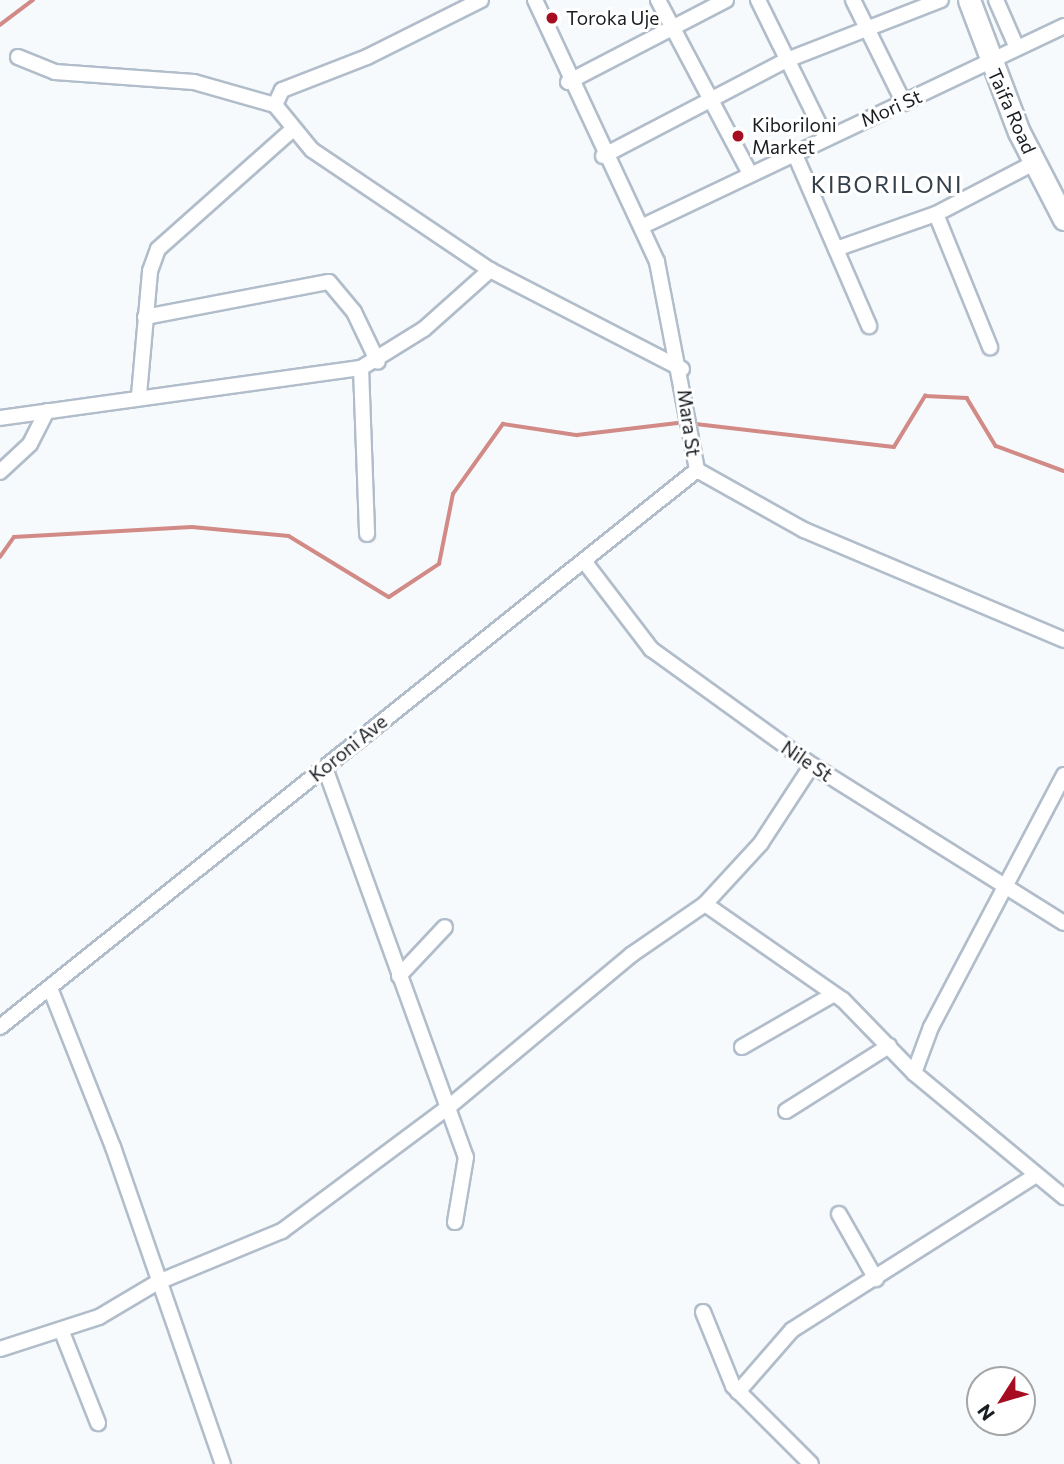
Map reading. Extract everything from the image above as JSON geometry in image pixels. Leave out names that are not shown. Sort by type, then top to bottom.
[{"type":"highway","name":"Taifa Road","points":[[969,0],[990,63],[1064,219]]},
{"type":"street","points":[[275,105],[282,90],[367,57],[481,0]]},
{"type":"street","name":"Mara St","points":[[536,0],[568,82],[603,156],[643,226],[682,369],[688,447],[697,470],[804,530],[1064,640]]},
{"type":"street","points":[[658,0],[749,172]]},
{"type":"street","points":[[568,82],[726,0]]},
{"type":"street","points":[[758,0],[825,136]]},
{"type":"street","points":[[853,0],[904,103]]},
{"type":"street","points":[[603,156],[787,60],[866,24],[941,0]]},
{"type":"street","points":[[996,0],[1017,48]]},
{"type":"street","name":"Mori St","points":[[643,226],[793,150],[904,103],[1064,26]]},
{"type":"street","points":[[19,57],[55,72],[194,82],[275,105],[291,131],[490,270],[682,369]]},
{"type":"street","points":[[139,395],[145,317],[158,249],[291,131]]},
{"type":"street","points":[[793,150],[869,326]]},
{"type":"street","points":[[836,249],[936,214],[1035,162]]},
{"type":"street","points":[[936,214],[990,346]]},
{"type":"street","points":[[0,418],[139,395],[207,393],[361,368],[378,362],[490,270]]},
{"type":"street","points":[[145,317],[329,282],[354,312],[378,362]]},
{"type":"street","points":[[361,368],[367,534]]},
{"type":"street","points":[[0,472],[30,444],[47,411]]},
{"type":"street","name":"Koroni Ave","points":[[0,1027],[697,470]]},
{"type":"street","name":"Nile St","points":[[584,561],[651,649],[812,765],[1064,923]]},
{"type":"street","points":[[0,1349],[62,1332],[159,1282],[282,1231],[450,1105],[613,968],[705,904],[761,843],[812,765]]},
{"type":"street","points":[[325,768],[399,976],[450,1105],[468,1171],[455,1222]]},
{"type":"street","points":[[914,1073],[1005,886],[1064,775]]},
{"type":"street","points":[[705,904],[834,994],[914,1073],[1064,1197]]},
{"type":"street","points":[[399,976],[445,927]]},
{"type":"street","points":[[50,988],[223,1464]]},
{"type":"street","points":[[742,1047],[834,994]]},
{"type":"street","points":[[786,1111],[889,1046]]},
{"type":"street","points":[[738,1392],[792,1330],[1036,1175]]},
{"type":"street","points":[[839,1213],[876,1279]]},
{"type":"street","points":[[703,1312],[738,1392],[811,1464]]},
{"type":"street","points":[[62,1332],[99,1423]]},
{"type":"waterway","points":[[0,25],[33,0]]},
{"type":"waterway","points":[[696,424],[894,447],[925,396],[967,398],[996,446],[1064,471]]},
{"type":"waterway","points":[[0,557],[14,537],[192,527],[289,536],[389,597],[439,564],[453,494],[503,424],[577,435],[677,423]]},
{"type":"place","name":"Toroka Uje","points":[[552,18]]},
{"type":"place","name":"Kiboriloni Market","points":[[738,136]]},
{"type":"district","name":"KIBORILONI","points":[[887,184]]}]
